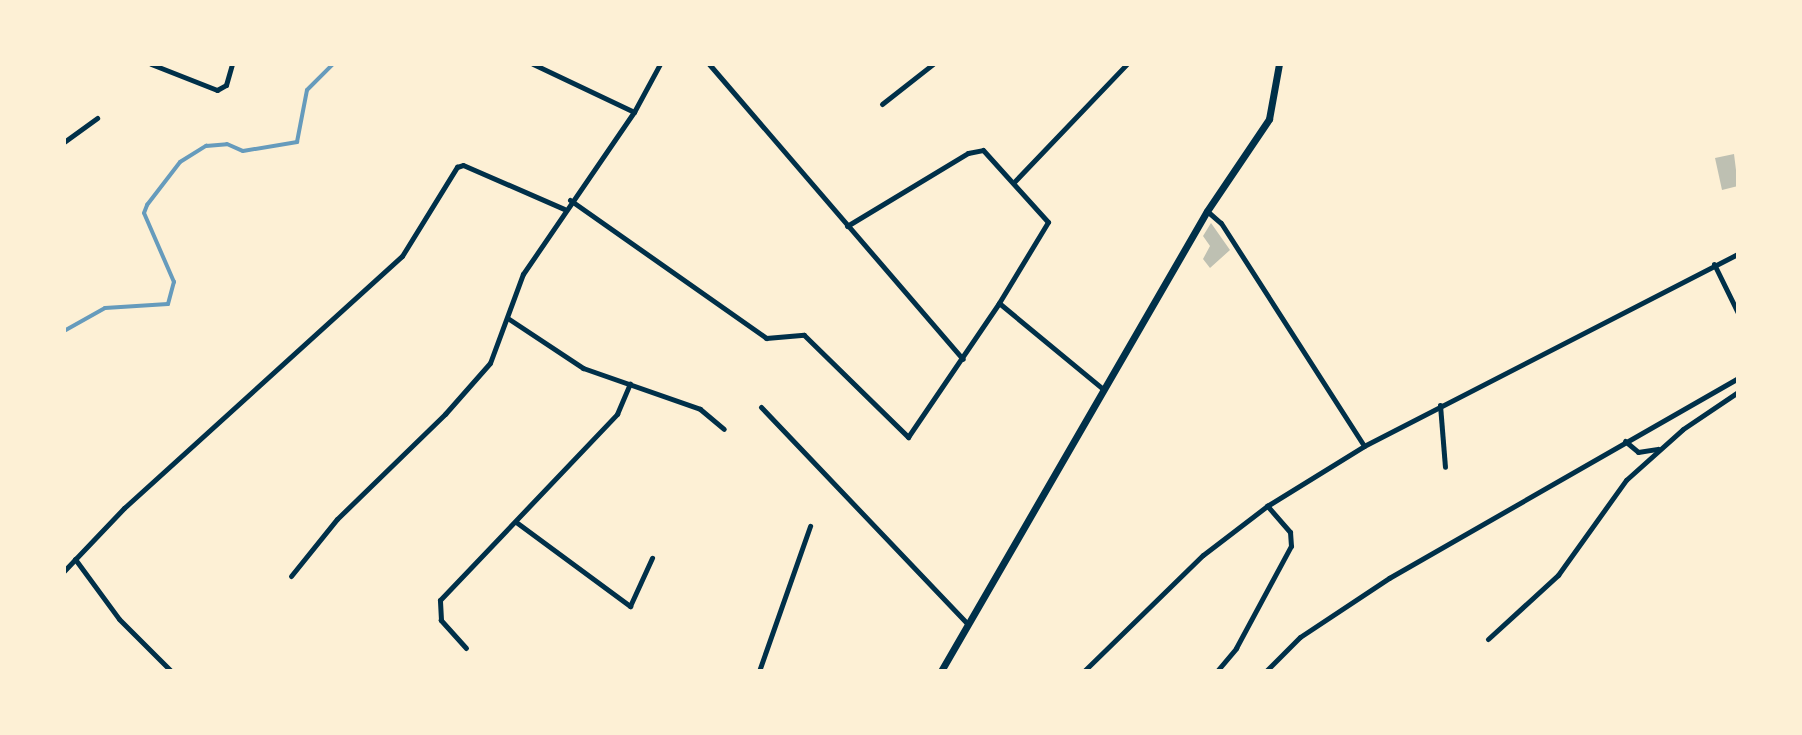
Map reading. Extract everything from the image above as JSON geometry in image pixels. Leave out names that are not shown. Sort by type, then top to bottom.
[{"type":"street","points":[[151,64],[217,90],[226,85],[232,64]]},
{"type":"street","points":[[533,64],[634,112]]},
{"type":"street","points":[[291,576],[351,503],[468,389],[496,352],[523,274],[570,200],[634,112],[660,64]]},
{"type":"street","points":[[709,64],[963,359]]},
{"type":"street","points":[[882,104],[933,64]]},
{"type":"street","points":[[1015,181],[1127,64]]},
{"type":"street","points":[[941,671],[1207,211],[1269,119],[1279,64]]},
{"type":"street","points":[[64,142],[97,118]]},
{"type":"street","points":[[570,200],[766,338],[804,335],[908,437],[963,359],[1047,226],[1046,215],[983,150],[975,149],[847,226]]},
{"type":"street","points":[[64,571],[124,508],[402,256],[452,172],[463,165],[564,209]]},
{"type":"street","points":[[1207,211],[1221,223],[1364,446]]},
{"type":"street","points":[[1084,671],[1203,555],[1267,506],[1364,446],[1440,405],[1714,263],[1738,254]]},
{"type":"street","points":[[1714,263],[1738,313]]},
{"type":"street","points":[[999,303],[1104,390]]},
{"type":"street","points":[[509,319],[583,368],[700,409],[724,429]]},
{"type":"street","points":[[1266,671],[1337,611],[1738,378]]},
{"type":"street","points":[[466,648],[441,620],[438,605],[617,414],[630,384]]},
{"type":"street","points":[[1488,639],[1558,575],[1606,503],[1659,449],[1738,392]]},
{"type":"street","points":[[1440,405],[1445,467]]},
{"type":"street","points":[[761,407],[967,623]]},
{"type":"street","points":[[1625,441],[1638,452],[1659,449]]},
{"type":"street","points":[[1217,671],[1236,648],[1291,546],[1290,532],[1267,506]]},
{"type":"street","points":[[516,522],[630,606],[652,558]]},
{"type":"street","points":[[759,671],[810,526]]},
{"type":"street","points":[[75,559],[119,619],[171,671]]},
{"type":"building","points":[[1734,154],[1738,186],[1722,190],[1715,158]]},
{"type":"building","points":[[1211,223],[1230,250],[1210,268],[1203,259],[1210,246],[1203,236]]},
{"type":"waterway","points":[[64,331],[105,308],[168,304],[174,282],[144,213],[147,205],[180,162],[206,146],[227,144],[243,151],[297,142],[307,90],[333,64]]}]
